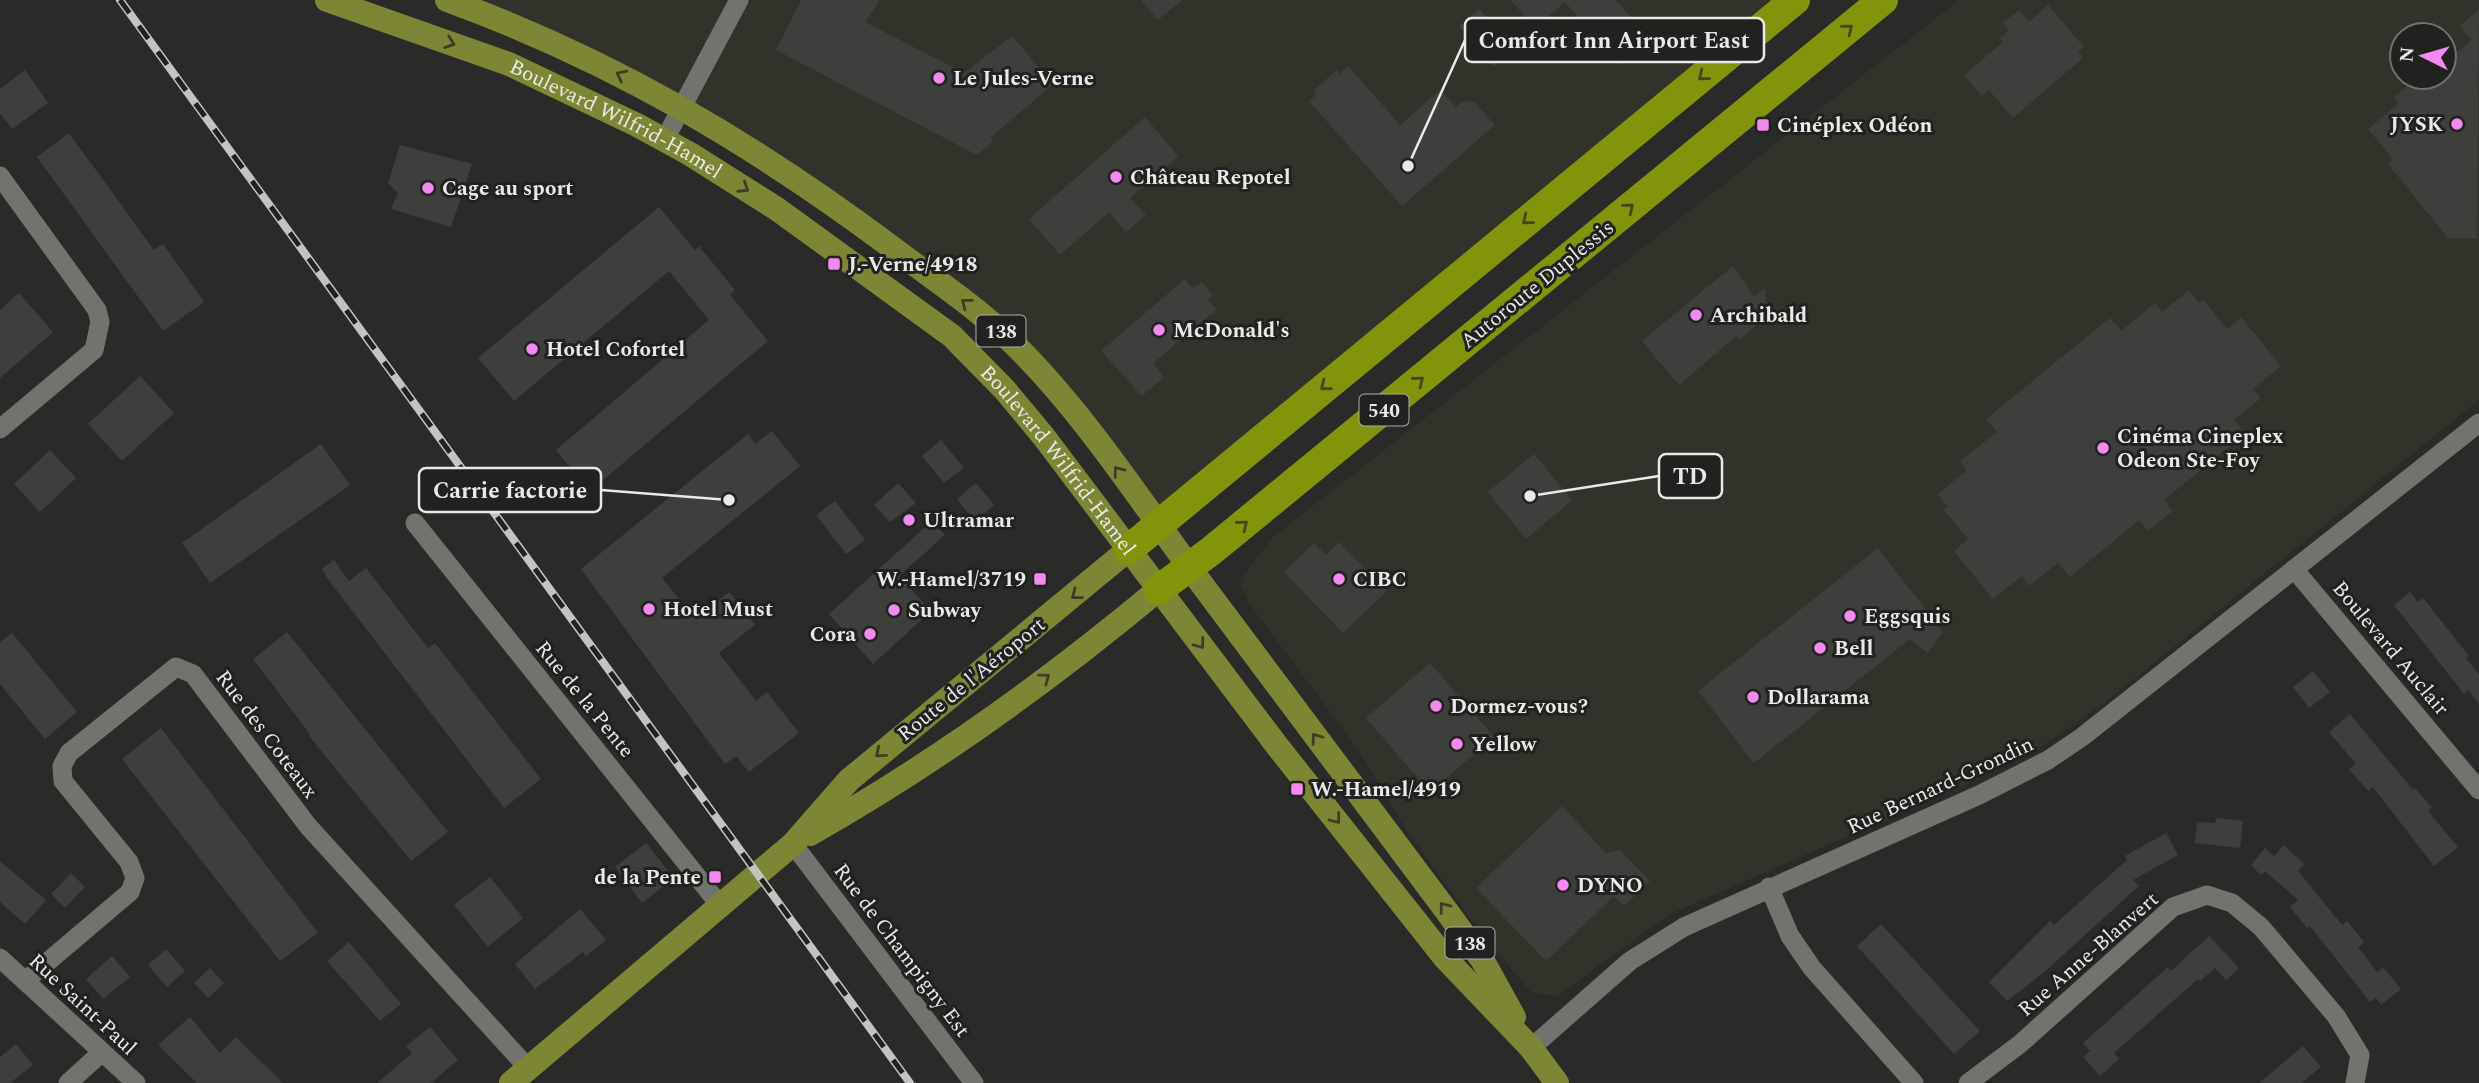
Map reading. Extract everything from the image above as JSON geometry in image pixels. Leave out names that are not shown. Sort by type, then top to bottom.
[{"type":"highway","name":"540","points":[[1159,525],[1795,0]]},
{"type":"highway","name":"Autoroute Duplessis","points":[[1190,567],[1883,0]]},
{"type":"highway","name":"Route de l'Aéroport","points":[[1128,551],[1159,525]]},
{"type":"highway","name":"Route de l'Aéroport","points":[[1158,590],[1190,567]]},
{"type":"main road","name":"Boulevard Wilfrid-Hamel","points":[[327,0],[509,64],[665,139],[777,209],[952,336],[1005,390],[1445,957],[1531,1048],[1557,1083]]},
{"type":"main road","name":"Boulevard Wilfrid-Hamel","points":[[447,0],[566,48],[682,107],[801,180],[965,302],[1015,344],[1046,378],[1159,525],[1483,961],[1531,1048]]},
{"type":"main road","name":"Route de l'Aéroport","points":[[793,844],[849,780],[1128,551]]},
{"type":"main road","name":"Route de l'Aéroport","points":[[520,1076],[719,904],[793,844],[900,780],[1040,682],[1158,590]]},
{"type":"street","points":[[665,139],[739,0]]},
{"type":"street","points":[[0,176],[97,310],[100,322],[94,350],[0,429]]},
{"type":"street","name":"Rue Bernard-Grondin","points":[[1531,1048],[1630,961],[1694,922],[1979,795],[2048,760],[2112,715],[2479,424]]},
{"type":"street","name":"Rue de la Pente","points":[[415,523],[719,904]]},
{"type":"street","name":"Boulevard Auclair","points":[[2294,569],[2479,790]]},
{"type":"street","name":"Rue des Coteaux","points":[[25,981],[130,892],[135,878],[129,862],[63,781],[62,766],[65,759],[69,752],[176,667],[193,674],[308,826],[520,1076]]},
{"type":"street","name":"Rue de Champigny Est","points":[[793,844],[974,1083]]},
{"type":"street","points":[[1769,887],[1790,936],[1812,968],[1914,1083]]},
{"type":"street","name":"Rue Anne-Blanvert","points":[[1968,1083],[2020,1044],[2173,907],[2207,895],[2232,903],[2261,927],[2336,1016],[2360,1055],[2355,1083]]},
{"type":"street","name":"Rue Saint-Paul","points":[[0,958],[136,1083]]},
{"type":"street","points":[[68,1083],[101,1053]]},
{"type":"shaded area","points":[[447,0],[1795,0],[1159,525],[1046,378],[801,180]]},
{"type":"shaded area","points":[[1959,0],[2479,0],[2479,400],[2102,705],[2040,747],[1985,776],[1670,914],[1557,996],[1532,993],[1478,929],[1405,828],[1360,752],[1249,603],[1239,581],[1272,538]]},
{"type":"building","name":"Le Jules-Verne","points":[[801,0],[880,0],[865,22],[964,73],[1012,36],[1053,84],[991,137],[993,141],[977,155],[776,50]]},
{"type":"building","points":[[1141,0],[1182,0],[1158,20]]},
{"type":"building","points":[[1511,0],[1616,0],[1649,38],[1618,65],[1565,2],[1534,28]]},
{"type":"building","points":[[2048,5],[2084,47],[2078,52],[2083,58],[2013,118],[1989,90],[1982,96],[1964,75],[2003,42],[2000,38],[2009,30],[2003,23],[2019,10],[2029,22]]},
{"type":"building","points":[[1479,9],[1516,50],[1493,67],[1459,26]]},
{"type":"building","points":[[2479,9],[2477,239],[2448,238],[2388,164],[2393,159],[2368,129],[2399,103],[2394,97],[2401,91],[2458,91],[2458,52],[2472,40],[2460,26]]},
{"type":"building","points":[[1348,66],[1400,125],[1440,90],[1456,107],[1463,101],[1474,102],[1495,125],[1402,206],[1309,101],[1317,94],[1314,90],[1337,70],[1340,74]]},
{"type":"building","points":[[25,70],[48,103],[12,129],[0,113],[0,89]]},
{"type":"building","name":"Château Repotel","points":[[1145,117],[1178,156],[1130,198],[1146,215],[1126,232],[1109,212],[1060,255],[1029,219]]},
{"type":"building","points":[[69,133],[154,250],[163,244],[204,302],[163,331],[37,157]]},
{"type":"building","name":"Cage au sport","points":[[400,145],[472,164],[451,227],[391,209],[398,193],[388,183]]},
{"type":"building","name":"Hotel Cofortel","points":[[659,207],[695,250],[699,246],[735,290],[730,295],[768,341],[590,491],[556,450],[709,320],[669,271],[514,401],[478,358]]},
{"type":"building","points":[[1733,266],[1754,297],[1765,288],[1766,312],[1759,323],[1740,339],[1736,336],[1679,385],[1642,341]]},
{"type":"building","name":"McDonald's","points":[[1185,279],[1193,289],[1202,282],[1213,295],[1208,299],[1217,309],[1153,363],[1164,377],[1142,396],[1101,351]]},
{"type":"building","name":"Cinéma Cineplex Odeon Ste-Foy","points":[[2189,290],[2199,303],[2204,300],[2227,329],[2241,317],[2281,366],[2253,389],[2261,398],[2234,420],[2245,434],[2164,500],[2173,511],[2148,531],[2139,520],[2070,577],[2058,563],[2029,586],[2022,576],[1993,599],[1954,551],[1968,539],[1944,510],[1948,507],[1938,494],[1967,470],[1960,461],[1997,432],[1986,419],[2110,318],[2121,331],[2155,303],[2162,312]]},
{"type":"building","points":[[19,293],[53,332],[0,378],[0,310]]},
{"type":"building","points":[[140,376],[174,413],[122,461],[88,424]]},
{"type":"building","name":"Hotel Must","points":[[772,431],[800,466],[662,578],[695,619],[729,592],[755,625],[719,653],[756,701],[767,692],[799,733],[749,772],[736,756],[725,764],[581,569],[748,434],[755,444]]},
{"type":"building","points":[[941,440],[964,468],[944,483],[922,456]]},
{"type":"building","points":[[321,444],[350,485],[210,583],[182,543]]},
{"type":"building","points":[[50,450],[76,478],[40,512],[14,484]]},
{"type":"building","points":[[1534,454],[1572,500],[1526,539],[1488,492]]},
{"type":"building","points":[[898,483],[916,503],[890,522],[874,505]]},
{"type":"building","points":[[976,483],[994,505],[975,521],[957,499]]},
{"type":"building","points":[[835,501],[865,540],[846,554],[816,515]]},
{"type":"building","points":[[932,521],[945,535],[899,576],[931,611],[873,664],[829,614]]},
{"type":"building","points":[[1339,542],[1387,591],[1343,633],[1284,572],[1314,543],[1326,555]]},
{"type":"building","points":[[1878,548],[1943,632],[1928,653],[1910,639],[1754,763],[1698,691]]},
{"type":"building","points":[[334,560],[349,581],[366,568],[428,648],[435,643],[541,779],[504,808],[327,578],[322,569]]},
{"type":"building","points":[[2410,592],[2418,602],[2423,598],[2469,656],[2466,658],[2479,674],[2479,704],[2468,690],[2464,694],[2394,605]]},
{"type":"building","points":[[287,632],[448,832],[411,861],[309,736],[253,659]]},
{"type":"building","points":[[12,633],[77,712],[45,739],[0,684],[0,642]]},
{"type":"building","points":[[1430,663],[1494,737],[1430,792],[1366,718]]},
{"type":"building","points":[[2313,671],[2330,692],[2309,708],[2293,687]]},
{"type":"building","points":[[2350,714],[2413,790],[2415,788],[2432,808],[2428,811],[2458,847],[2434,866],[2373,787],[2368,791],[2349,769],[2356,764],[2329,732]]},
{"type":"building","points":[[161,728],[318,933],[280,961],[122,759]]},
{"type":"building","name":"DYNO","points":[[1562,806],[1606,853],[1620,850],[1650,881],[1624,906],[1614,896],[1546,961],[1476,888]]},
{"type":"building","points":[[2216,818],[2243,821],[2240,848],[2195,843],[2197,822],[2215,823]]},
{"type":"building","points":[[2166,833],[2178,855],[2133,880],[2139,886],[2042,974],[2007,1001],[1989,982],[2050,921],[2054,925],[2127,860],[2125,856]]},
{"type":"building","points":[[646,843],[674,878],[642,903],[615,867]]},
{"type":"building","points":[[2284,845],[2304,864],[2298,871],[2342,925],[2347,921],[2364,942],[2358,947],[2377,972],[2383,967],[2401,989],[2381,1005],[2376,998],[2370,1002],[2310,926],[2307,928],[2290,907],[2298,900],[2265,871],[2261,875],[2251,865],[2265,848],[2274,856]]},
{"type":"building","points":[[0,861],[46,900],[25,924],[0,902]]},
{"type":"building","points":[[71,873],[85,887],[65,908],[51,894]]},
{"type":"building","points":[[490,877],[523,918],[488,947],[454,905]]},
{"type":"building","points":[[580,909],[606,940],[586,956],[583,952],[535,989],[515,964]]},
{"type":"building","points":[[1881,924],[1980,1031],[1954,1054],[1857,946]]},
{"type":"building","points":[[2209,936],[2239,968],[2226,980],[2215,968],[2200,981],[2198,979],[2114,1053],[2119,1059],[2100,1076],[2083,1057],[2090,1051],[2083,1043],[2168,967],[2171,971]]},
{"type":"building","points":[[349,942],[401,1004],[380,1021],[327,961]]},
{"type":"building","points":[[166,949],[185,971],[167,987],[148,965]]},
{"type":"building","points":[[112,956],[130,977],[103,999],[86,979]]},
{"type":"building","points":[[210,968],[224,983],[208,998],[194,983]]},
{"type":"building","points":[[190,1017],[220,1053],[236,1037],[283,1083],[197,1083],[158,1045]]},
{"type":"building","points":[[430,1027],[458,1060],[431,1083],[377,1083],[412,1053],[406,1046]]},
{"type":"building","points":[[16,1044],[33,1065],[10,1083],[0,1083],[0,1057]]},
{"type":"building","points":[[2303,1046],[2321,1067],[2301,1083],[2259,1083]]},
{"type":"railway","points":[[120,0],[910,1083]]},
{"type":"place","name":"Le Jules-Verne","points":[[939,78]]},
{"type":"place","name":"JYSK","points":[[2457,124]]},
{"type":"place","name":"Cinéplex Odéon","points":[[1763,125]]},
{"type":"place","name":"Comfort Inn Airport East","points":[[1408,166]]},
{"type":"place","name":"Château Repotel","points":[[1116,177]]},
{"type":"place","name":"Cage au sport","points":[[428,188]]},
{"type":"place","name":"J.-Verne/4918","points":[[834,264]]},
{"type":"place","name":"Archibald","points":[[1696,315]]},
{"type":"place","name":"McDonald's","points":[[1159,330]]},
{"type":"place","name":"Hotel Cofortel","points":[[532,349]]},
{"type":"place","name":"Cinéma Cineplex Odeon Ste-Foy","points":[[2103,448]]},
{"type":"place","name":"TD","points":[[1530,496]]},
{"type":"place","name":"Carrie factorie","points":[[729,500]]},
{"type":"place","name":"Ultramar","points":[[909,520]]},
{"type":"place","name":"W.-Hamel/3719","points":[[1040,579]]},
{"type":"place","name":"CIBC","points":[[1339,579]]},
{"type":"place","name":"Hotel Must","points":[[649,609]]},
{"type":"place","name":"Subway","points":[[894,610]]},
{"type":"place","name":"Eggsquis","points":[[1850,616]]},
{"type":"place","name":"Cora","points":[[870,634]]},
{"type":"place","name":"Bell","points":[[1820,648]]},
{"type":"place","name":"Dollarama","points":[[1753,697]]},
{"type":"place","name":"Dormez-vous?","points":[[1436,706]]},
{"type":"place","name":"Yellow","points":[[1457,744]]},
{"type":"place","name":"W.-Hamel/4919","points":[[1297,789]]},
{"type":"place","name":"de la Pente","points":[[715,877]]},
{"type":"place","name":"DYNO","points":[[1563,885]]}]
